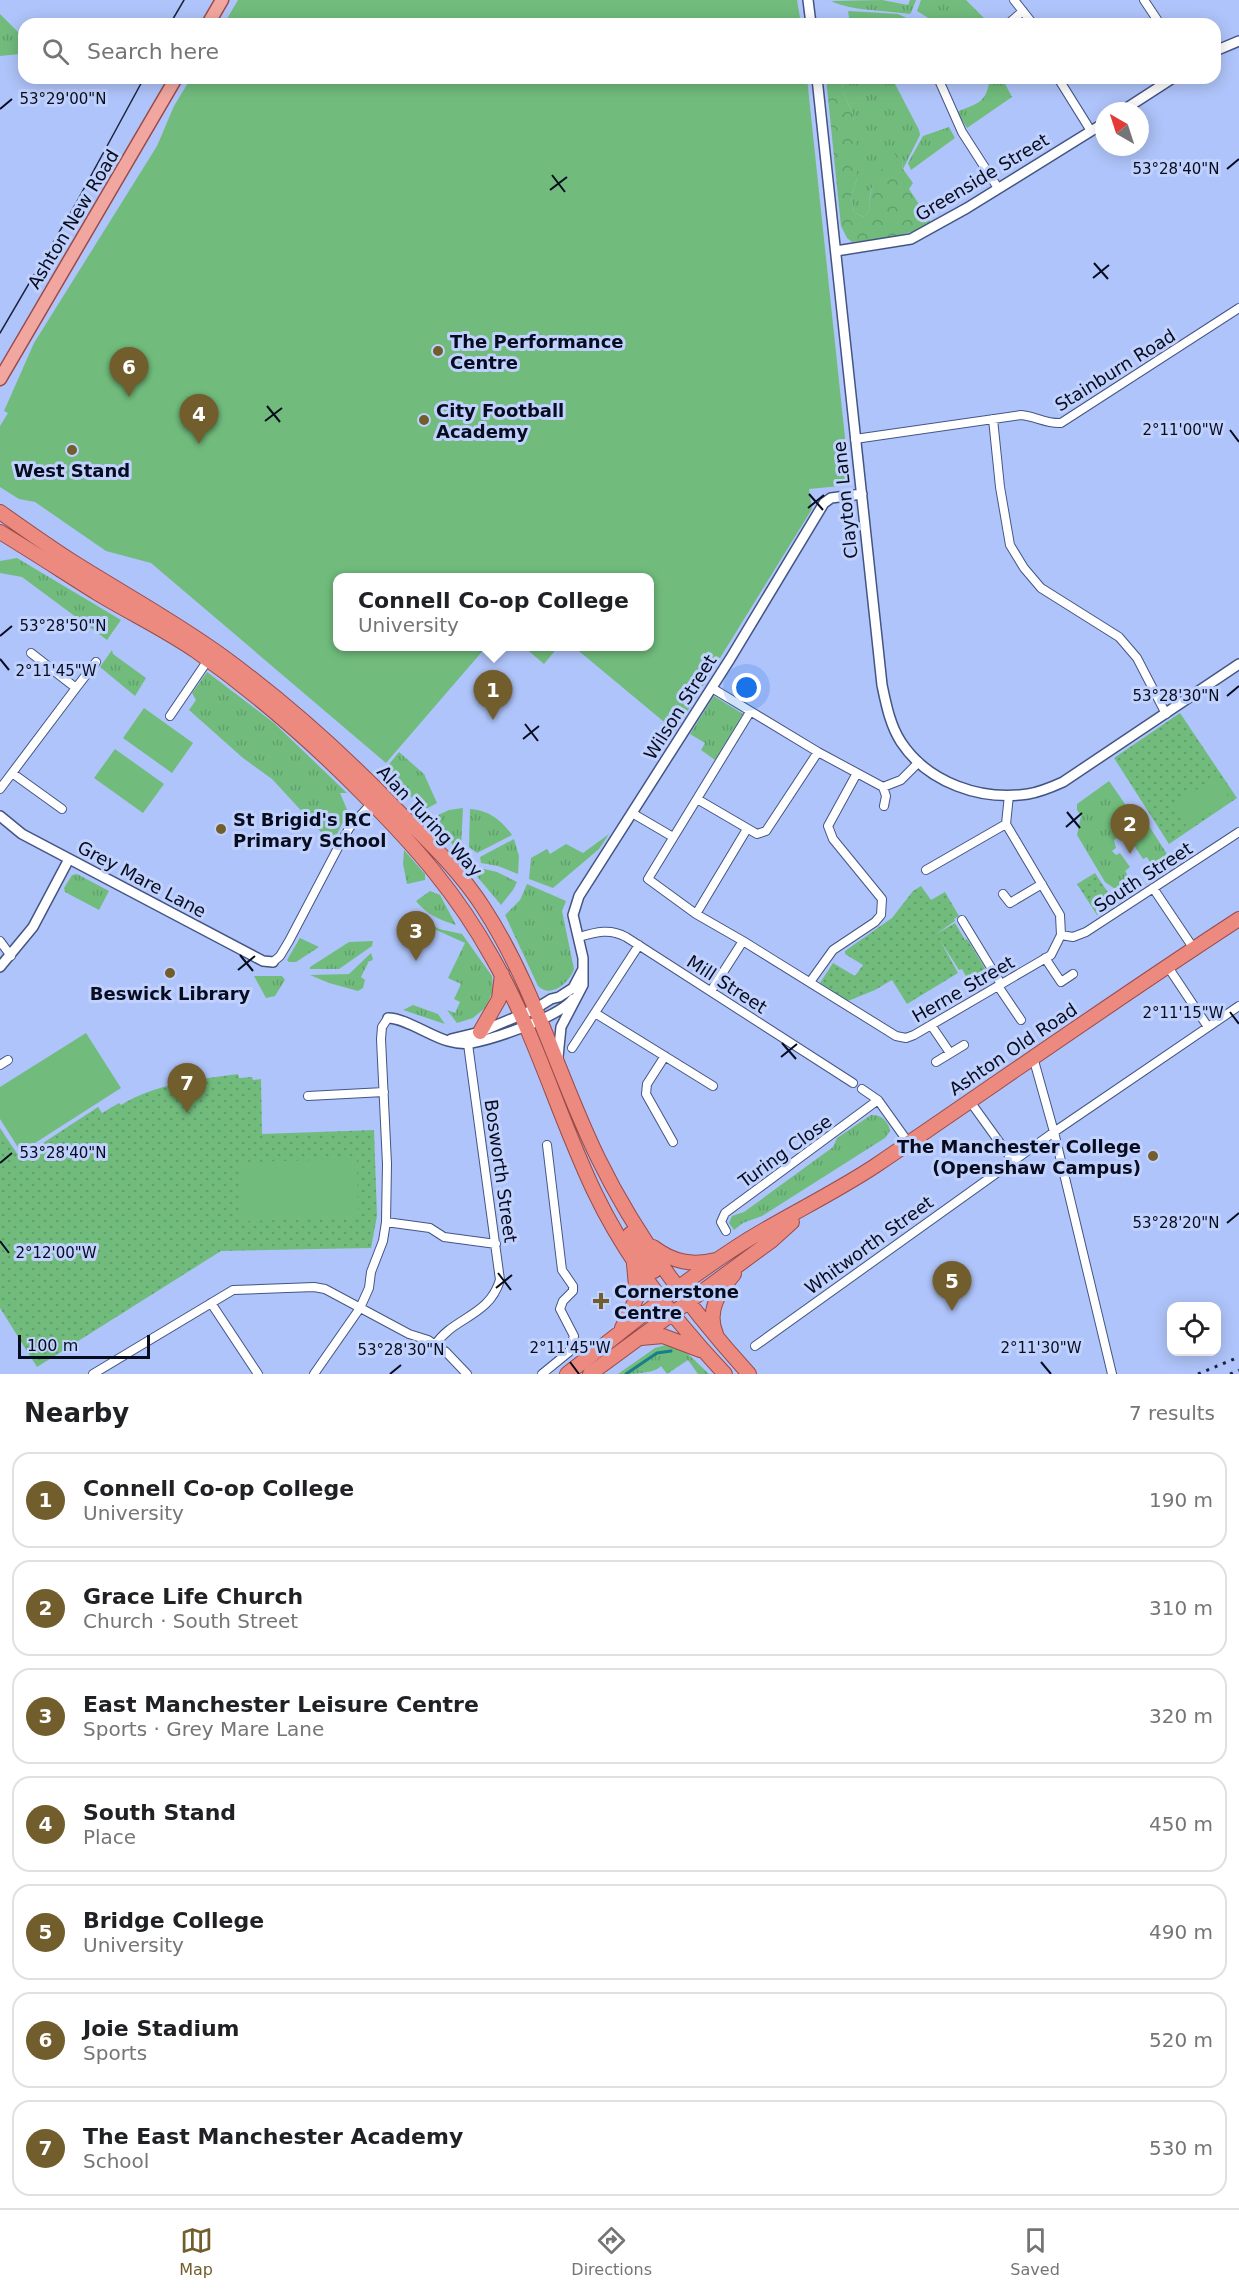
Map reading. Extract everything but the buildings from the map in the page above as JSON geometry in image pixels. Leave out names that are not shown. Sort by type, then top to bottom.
[{"type":"highway","name":"Alan Turing Way","points":[[0,512],[71,561],[178,626],[222,656],[289,708],[379,790],[467,884],[505,945],[595,1194],[633,1259],[671,1294]]},
{"type":"highway","points":[[0,525],[57,568]]},
{"type":"highway","name":"Alan Turing Way","points":[[0,532],[170,634],[208,660],[295,727],[372,803],[445,883],[468,916],[558,1062],[607,1175],[671,1294]]},
{"type":"highway","name":"Ashton Old Road","points":[[567,1374],[671,1294],[750,1239],[873,1167],[1239,919]]},
{"type":"highway","points":[[480,1032],[499,999],[502,974]]},
{"type":"highway","points":[[607,1175],[607,1190],[639,1250],[680,1307],[735,1374]]},
{"type":"highway","name":"Ashton Old Road","points":[[590,1374],[771,1241],[808,1207]]},
{"type":"highway","points":[[644,1240],[663,1254],[682,1262],[700,1263],[722,1258]]},
{"type":"highway","points":[[718,1339],[713,1317],[716,1300],[726,1283],[747,1258]]},
{"type":"highway","points":[[614,1338],[627,1322],[637,1297],[633,1259]]},
{"type":"highway","points":[[671,1294],[704,1352],[725,1374]]},
{"type":"highway","points":[[680,1307],[718,1339],[749,1374]]},
{"type":"highway","points":[[639,1338],[663,1336],[689,1344],[704,1352]]},
{"type":"main road","points":[[212,18],[222,0]]},
{"type":"main road","name":"Ashton New Road","points":[[0,380],[173,84]]},
{"type":"street","points":[[808,0],[810,18]]},
{"type":"street","points":[[1014,0],[1028,18]]},
{"type":"street","points":[[1144,0],[1156,18]]},
{"type":"street","points":[[1015,18],[1023,11]]},
{"type":"street","points":[[1221,48],[1239,41]]},
{"type":"street","name":"Clayton Lane","points":[[817,84],[882,685],[890,719],[901,742],[934,775],[961,788],[993,795],[1040,792],[1056,785],[1239,664]]},
{"type":"street","points":[[941,84],[962,132],[998,188]]},
{"type":"street","points":[[1062,84],[1091,131]]},
{"type":"street","points":[[1136,102],[1164,84]]},
{"type":"street","name":"Greenside Street","points":[[836,251],[911,239],[967,208],[1095,129]]},
{"type":"street","name":"Stainburn Road","points":[[855,439],[1021,415],[1051,424],[1061,423],[1239,308]]},
{"type":"street","points":[[993,419],[1000,487],[1010,545],[1024,568],[1041,588],[1119,637],[1137,658],[1166,714]]},
{"type":"street","name":"Wilson Street","points":[[558,1062],[561,1027],[583,985],[579,937],[573,915],[575,903],[712,688],[824,503],[831,498],[862,494]]},
{"type":"street","points":[[31,653],[76,688]]},
{"type":"street","points":[[170,716],[208,660]]},
{"type":"street","points":[[0,789],[96,662]]},
{"type":"street","points":[[712,688],[818,752],[883,787],[886,796],[884,806]]},
{"type":"street","points":[[632,813],[673,837],[750,712]]},
{"type":"street","points":[[697,799],[757,834],[766,831],[818,752]]},
{"type":"street","points":[[883,787],[901,780],[919,762]]},
{"type":"street","points":[[12,772],[62,809]]},
{"type":"street","points":[[810,982],[831,953],[849,938],[875,922],[881,915],[882,899],[829,832],[829,821],[857,773]]},
{"type":"street","points":[[1009,795],[1006,824],[1060,915],[1061,935]]},
{"type":"street","points":[[273,962],[280,956],[341,842],[372,803]]},
{"type":"street","name":"Grey Mare Lane","points":[[0,816],[22,834],[263,961],[273,962]]},
{"type":"street","points":[[926,870],[1006,824]]},
{"type":"street","points":[[696,914],[747,829]]},
{"type":"street","name":"South Street","points":[[1061,935],[1079,936],[1239,832]]},
{"type":"street","name":"Herne Street","points":[[673,837],[648,879],[696,914],[896,1036],[906,1038],[932,1025],[1045,958],[1056,949],[1061,935]]},
{"type":"street","points":[[0,968],[33,927],[69,859]]},
{"type":"street","points":[[1004,894],[1010,903],[1042,884]]},
{"type":"street","points":[[1153,888],[1194,949]]},
{"type":"street","points":[[962,920],[1021,1020]]},
{"type":"street","name":"Mill Street","points":[[579,937],[595,932],[612,931],[639,945],[853,1083]]},
{"type":"street","points":[[0,941],[11,956]]},
{"type":"street","points":[[711,991],[743,941]]},
{"type":"street","points":[[572,1048],[639,945]]},
{"type":"street","points":[[1045,958],[1061,982],[1074,974]]},
{"type":"street","points":[[1168,967],[1208,1027]]},
{"type":"street","points":[[314,1374],[360,1308],[369,1288],[375,1261],[380,1253],[386,1222],[387,1164],[382,1027],[388,1018],[446,1040],[468,1044],[491,1038],[531,1017],[573,988],[583,969]]},
{"type":"street","points":[[446,1040],[531,1017],[571,1003],[583,985]]},
{"type":"street","name":"Whitworth Street","points":[[755,1346],[1054,1132],[1239,1006]]},
{"type":"street","points":[[595,1013],[713,1086]]},
{"type":"street","points":[[932,1025],[950,1053]]},
{"type":"street","name":"Bosworth Street","points":[[435,1345],[444,1333],[463,1322],[493,1296],[500,1280],[468,1044]]},
{"type":"street","points":[[936,1062],[964,1045]]},
{"type":"street","points":[[665,1056],[647,1084],[646,1094],[672,1142]]},
{"type":"street","points":[[1033,1057],[1054,1132],[1112,1374]]},
{"type":"street","points":[[0,1065],[8,1060]]},
{"type":"street","points":[[862,1089],[879,1100],[908,1142]]},
{"type":"street","points":[[308,1096],[384,1092]]},
{"type":"street","name":"Turing Close","points":[[726,1231],[721,1222],[725,1213],[879,1100]]},
{"type":"street","points":[[969,1100],[1013,1161]]},
{"type":"street","points":[[542,1374],[569,1352],[574,1342],[572,1330],[560,1309],[563,1301],[573,1292],[573,1286],[561,1264],[547,1145]]},
{"type":"street","points":[[386,1222],[430,1228],[444,1237],[496,1244]]},
{"type":"street","points":[[93,1374],[233,1290],[314,1287],[325,1289],[435,1345],[446,1352],[467,1374]]},
{"type":"street","points":[[211,1303],[258,1374]]},
{"type":"green space","points":[[238,0],[797,0],[800,18],[228,18]]},
{"type":"green space","points":[[882,0],[908,5],[910,0],[916,0],[909,14],[858,8],[831,1]]},
{"type":"green space","points":[[921,0],[966,0],[984,18],[928,18],[917,11]]},
{"type":"green space","points":[[848,11],[898,14],[907,18],[849,18]]},
{"type":"green space","points":[[0,14],[18,32],[18,54],[0,56]]},
{"type":"green space","name":"City Football Academy","points":[[187,84],[808,84],[850,485],[809,489],[812,509],[675,731],[579,651],[654,651],[654,573],[333,573],[333,651],[483,651],[386,763],[151,563],[106,551],[35,502],[19,499],[0,487],[0,426],[8,413],[4,411],[34,343],[157,146],[174,106]]},
{"type":"green space","points":[[827,84],[842,84],[843,92],[853,114],[857,148],[857,179],[851,197],[854,212],[864,217],[870,209],[873,185],[895,153],[902,159],[903,169],[913,183],[909,189],[932,224],[903,234],[852,242],[847,238],[841,226]]},
{"type":"green space","points":[[842,84],[895,84],[920,135],[903,169],[902,159],[888,161],[874,183],[870,193],[870,209],[864,217],[854,212],[851,197],[857,179],[853,114],[843,92]]},
{"type":"green space","points":[[989,84],[1005,84],[1012,97],[967,128],[957,112],[984,98]]},
{"type":"green space","points":[[949,127],[955,138],[911,170],[908,163],[923,136]]},
{"type":"green space","points":[[17,558],[121,620],[107,640],[22,577],[0,573],[0,561]]},
{"type":"green space","points":[[112,650],[113,654],[146,678],[135,696],[100,667]]},
{"type":"green space","points":[[529,651],[555,651],[544,664]]},
{"type":"green space","points":[[207,672],[274,723],[347,793],[340,793],[348,812],[332,844],[272,779],[243,758],[189,710],[196,700],[192,693]]},
{"type":"green space","points":[[714,696],[743,714],[715,760],[701,750],[705,743],[690,734]]},
{"type":"green space","points":[[144,708],[193,743],[172,773],[123,738]]},
{"type":"green space","points":[[1180,713],[1237,798],[1169,844],[1114,758]]},
{"type":"green space","points":[[115,749],[164,784],[143,813],[94,778]]},
{"type":"green space","points":[[399,752],[424,774],[437,803],[426,809],[382,773]]},
{"type":"green space","points":[[1215,777],[1230,799],[1188,828],[1173,806]]},
{"type":"green space","points":[[1109,781],[1132,814],[1140,812],[1167,854],[1163,861],[1151,864],[1147,857],[1143,859],[1133,844],[1137,841],[1134,836],[1126,837],[1124,833],[1114,840],[1116,848],[1112,851],[1116,855],[1120,853],[1130,867],[1125,871],[1132,882],[1118,891],[1105,882],[1077,835],[1081,816],[1077,810],[1077,804]]},
{"type":"green space","points":[[463,808],[461,847],[456,850],[434,817],[449,810]]},
{"type":"green space","points":[[470,809],[483,811],[494,817],[512,835],[477,853],[469,847]]},
{"type":"green space","points":[[609,834],[599,849],[553,888],[529,879],[531,858],[547,849],[550,854],[566,844],[583,853]]},
{"type":"green space","points":[[514,839],[519,856],[518,874],[498,866],[481,863],[480,857]]},
{"type":"green space","points":[[404,850],[425,874],[425,880],[407,884],[403,864]]},
{"type":"green space","points":[[480,868],[497,872],[517,882],[501,905],[475,874]]},
{"type":"green space","points":[[1095,873],[1115,903],[1097,915],[1077,884]]},
{"type":"green space","points":[[77,874],[109,891],[99,910],[65,892],[64,888],[72,875]]},
{"type":"green space","points":[[527,884],[566,901],[562,911],[574,969],[569,979],[554,990],[543,990],[538,986],[505,915],[520,900]]},
{"type":"green space","points":[[921,886],[931,900],[945,892],[959,916],[936,934],[955,923],[991,978],[973,989],[962,969],[959,970],[940,940],[958,973],[907,1004],[892,980],[848,1001],[820,983],[833,963],[855,976],[863,965],[845,954],[845,951],[892,918],[913,891]]},
{"type":"green space","points":[[430,891],[440,895],[456,925],[424,910],[416,901]]},
{"type":"green space","points":[[415,913],[439,929],[462,934],[492,976],[493,991],[485,1008],[473,1018],[457,1023],[447,1010],[455,1013],[460,1002],[454,999],[461,984],[448,978],[465,943],[412,919]]},
{"type":"green space","points":[[300,938],[319,947],[296,962],[289,962],[287,960]]},
{"type":"green space","points":[[373,941],[372,946],[339,969],[310,969],[349,942]]},
{"type":"green space","points":[[371,953],[373,959],[369,961],[361,977],[365,980],[363,988],[358,991],[310,975],[349,974]]},
{"type":"green space","points":[[254,976],[282,976],[285,980],[275,996],[266,998]]},
{"type":"green space","points":[[413,1005],[438,1014],[445,1024],[403,1010]]},
{"type":"green space","points":[[86,1033],[121,1088],[21,1152],[0,1119],[0,1087]]},
{"type":"green space","points":[[238,1074],[239,1078],[261,1079],[262,1134],[374,1130],[377,1216],[371,1248],[221,1251],[37,1367],[0,1308],[0,1128],[20,1158],[98,1107],[102,1113],[119,1103],[121,1105],[163,1087]]},
{"type":"green space","points":[[871,1115],[881,1117],[888,1125],[890,1131],[885,1138],[762,1216],[743,1223],[734,1230],[729,1223],[732,1216],[744,1212],[833,1147],[837,1138]]},
{"type":"green space","points":[[357,1159],[358,1218],[242,1221],[240,1162]]},
{"type":"green space","points":[[666,1345],[686,1352],[709,1374],[698,1374],[688,1360],[667,1374],[661,1366],[648,1372],[618,1374],[655,1348]]},
{"type":"waterway","points":[[626,1374],[657,1353],[671,1351]]},
{"type":"tram line","points":[[174,18],[184,0]]},
{"type":"tram line","points":[[0,333],[75,205],[141,84]]},
{"type":"railway","points":[[1198,1374],[1239,1357]]},
{"type":"railway","points":[[1230,1374],[1239,1370]]},
{"type":"place","name":"The Performance Centre","points":[[438,351]]},
{"type":"place","name":"Joie Stadium","points":[[129,397]]},
{"type":"place","name":"City Football Academy","points":[[424,420]]},
{"type":"place","name":"South Stand","points":[[199,444]]},
{"type":"place","name":"West Stand","points":[[72,450]]},
{"type":"place","name":"Connell Co-op College","points":[[493,720]]},
{"type":"place","name":"St Brigid's RC Primary School","points":[[221,829]]},
{"type":"place","name":"Grace Life Church","points":[[1130,854]]},
{"type":"place","name":"East Manchester Leisure Centre","points":[[416,961]]},
{"type":"place","name":"Beswick Library","points":[[170,973]]},
{"type":"place","name":"The East Manchester Academy","points":[[187,1113]]},
{"type":"place","name":"The Manchester College (Openshaw Campus)","points":[[1153,1156]]},
{"type":"place","name":"Cornerstone Centre","points":[[601,1301]]},
{"type":"place","name":"Bridge College","points":[[952,1311]]}]
